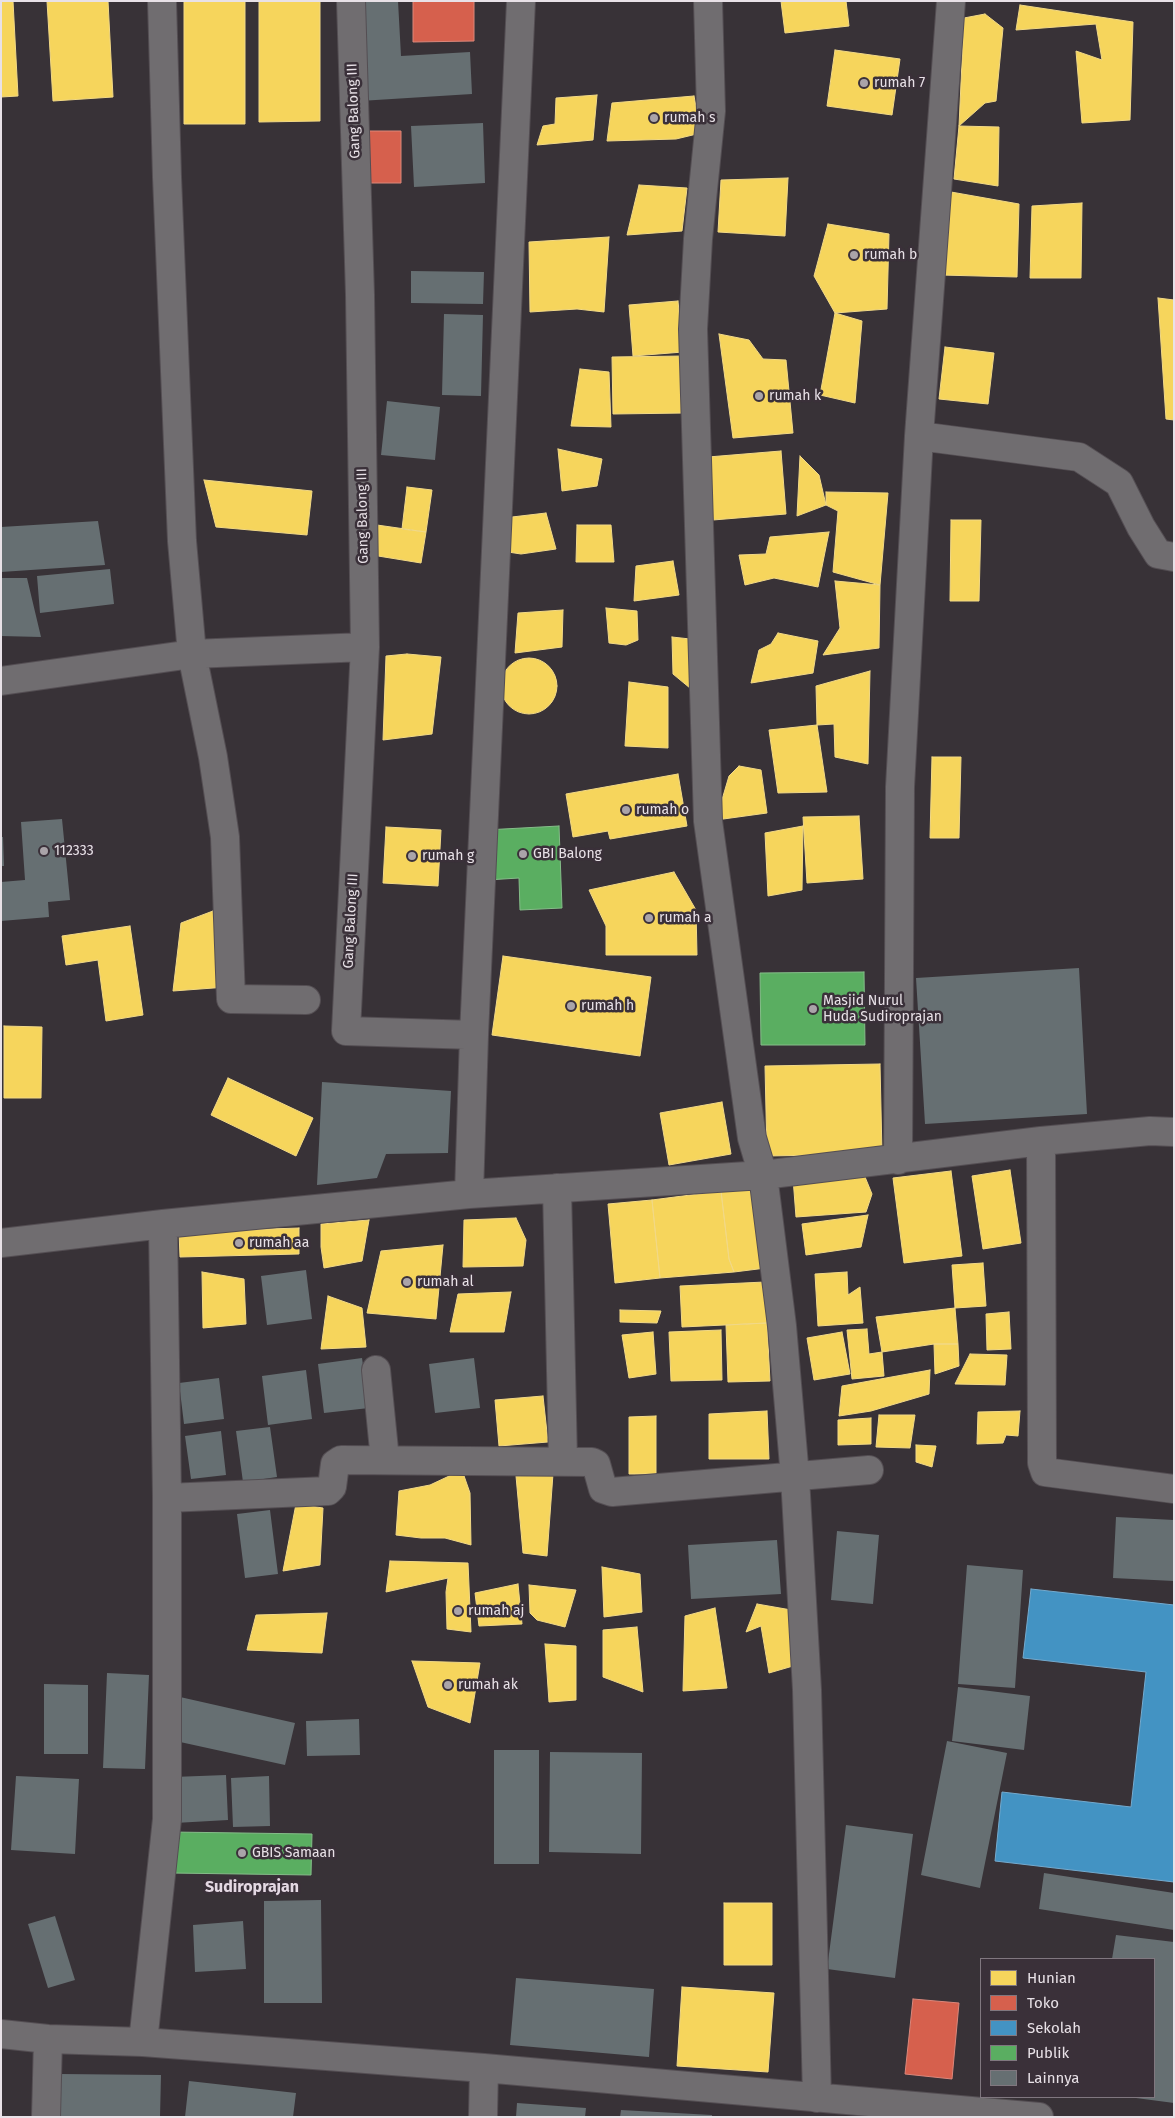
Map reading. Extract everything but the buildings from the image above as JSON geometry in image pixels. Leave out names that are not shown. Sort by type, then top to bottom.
[{"type":"street","points":[[162,1],[175,408],[182,542],[192,654],[213,757],[225,837],[231,999],[306,1000]]},
{"type":"street","name":"Gang Balong III","points":[[351,1],[360,305],[365,647],[346,1030],[474,1035]]},
{"type":"street","points":[[469,1194],[474,1035],[521,1]]},
{"type":"street","points":[[708,1],[711,111],[698,239],[693,330],[708,821],[752,1138],[763,1175],[782,1326],[795,1477],[806,1690],[817,2098]]},
{"type":"street","points":[[898,1160],[900,787],[919,436],[951,1]]},
{"type":"street","points":[[919,436],[1079,457],[1119,483],[1141,528],[1158,554],[1174,558]]},
{"type":"street","points":[[1,681],[192,654],[365,647]]},
{"type":"street","points":[[1,1243],[163,1224],[469,1194],[763,1175],[1041,1142],[1150,1131],[1174,1132]]},
{"type":"street","points":[[1041,1142],[1042,1463],[1045,1472],[1174,1489]]},
{"type":"street","points":[[557,1188],[563,1461]]},
{"type":"street","points":[[143,2042],[167,1820],[168,1498],[163,1224]]},
{"type":"street","points":[[376,1370],[385,1460]]},
{"type":"street","points":[[168,1498],[328,1491],[332,1487],[334,1468],[337,1461],[592,1462],[596,1464],[603,1490],[612,1492],[869,1470]]},
{"type":"street","points":[[1,2034],[48,2039],[143,2042],[484,2068],[1039,2117]]},
{"type":"street","points":[[46,2117],[48,2039]]},
{"type":"street","points":[[483,2117],[484,2068]]},
{"type":"place","name":"rumah 7","points":[[864,83]]},
{"type":"place","name":"rumah s","points":[[654,118]]},
{"type":"place","name":"rumah b","points":[[854,255]]},
{"type":"place","name":"rumah k","points":[[759,396]]},
{"type":"place","name":"rumah o","points":[[626,810]]},
{"type":"place","name":"112333","points":[[44,851]]},
{"type":"place","name":"GBI Balong","points":[[523,854]]},
{"type":"place","name":"rumah g","points":[[412,856]]},
{"type":"place","name":"rumah a","points":[[649,918]]},
{"type":"place","name":"rumah h","points":[[571,1006]]},
{"type":"place","name":"Masjid Nurul Huda Sudiroprajan","points":[[813,1009]]},
{"type":"place","name":"rumah aa","points":[[239,1243]]},
{"type":"place","name":"rumah al","points":[[407,1282]]},
{"type":"place","name":"rumah aj","points":[[458,1611]]},
{"type":"place","name":"rumah ak","points":[[448,1685]]},
{"type":"place","name":"GBIS Samaan","points":[[242,1853]]},
{"type":"district","name":"Sudiroprajan","points":[[252,1888]]}]
